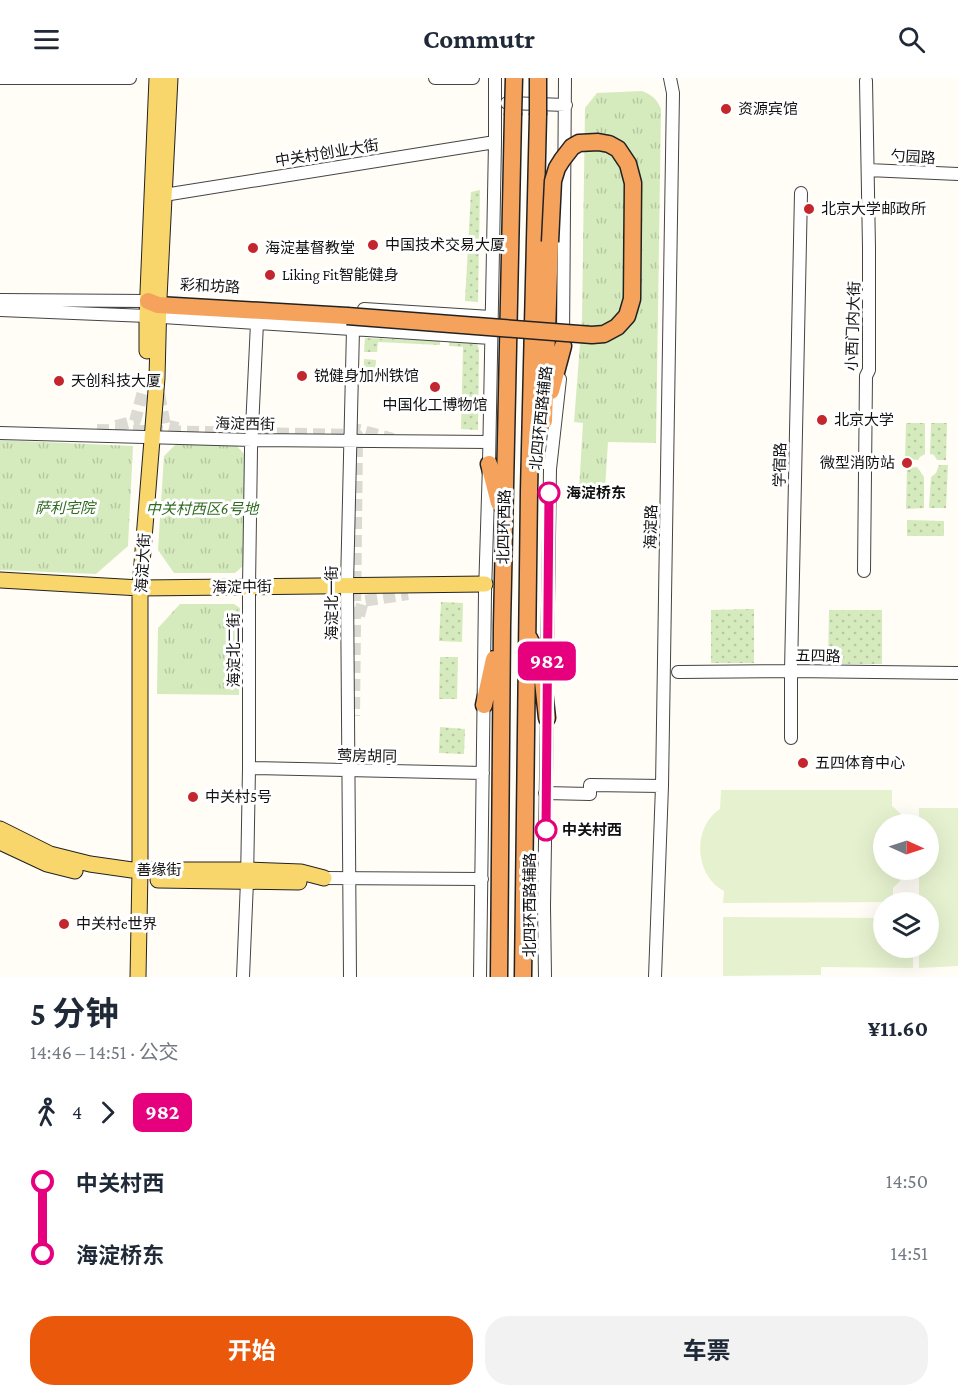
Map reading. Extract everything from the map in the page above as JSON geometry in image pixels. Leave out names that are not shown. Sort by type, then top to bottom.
[{"type":"highway","name":"北四环西路","points":[[499,977],[501,626],[514,78]]},
{"type":"highway","name":"北四环西路","points":[[523,977],[529,491],[538,78]]},
{"type":"highway","points":[[154,307],[350,323],[592,335],[604,334],[617,327],[627,316],[632,298],[634,192],[628,164],[618,149],[609,144],[579,143],[572,147],[557,168],[550,242],[544,421]]},
{"type":"highway","points":[[529,491],[563,346]]},
{"type":"highway","points":[[489,464],[505,522]]},
{"type":"highway","points":[[484,705],[501,626]]},
{"type":"highway","points":[[528,635],[541,663],[547,718]]},
{"type":"main road","name":"海淀大街","points":[[138,977],[136,592],[147,437],[157,378],[154,307],[157,78]]},
{"type":"main road","name":"海淀大街","points":[[154,307],[164,195],[170,78]]},
{"type":"main road","name":"海淀中街","points":[[0,580],[136,592]]},
{"type":"main road","name":"海淀中街","points":[[0,589],[136,592],[485,588]]},
{"type":"main road","name":"善缘街","points":[[0,829],[50,854],[136,875]]},
{"type":"main road","name":"善缘街","points":[[0,842],[47,864],[90,875],[247,875],[301,882],[324,878]]},
{"type":"main road","name":"海淀大街","points":[[129,977],[136,875]]},
{"type":"street","points":[[0,78],[130,78]]},
{"type":"street","points":[[435,78],[473,78]]},
{"type":"street","points":[[480,977],[485,588],[489,464],[486,337],[495,142],[495,78]]},
{"type":"street","name":"北四环西路辅路","points":[[545,977],[545,793],[550,469],[563,346],[565,78]]},
{"type":"street","name":"海淀路","points":[[655,977],[662,786],[672,93],[670,78]]},
{"type":"street","name":"小西门内大街","points":[[864,571],[865,418],[866,376],[869,370],[870,248],[866,81]]},
{"type":"street","points":[[495,102],[566,105]]},
{"type":"street","name":"中关村创业大街","points":[[164,195],[495,142]]},
{"type":"street","name":"勺园路","points":[[867,170],[958,174]]},
{"type":"street","name":"学宿路","points":[[792,738],[801,193]]},
{"type":"street","name":"彩和坊路","points":[[0,300],[154,307],[487,316]]},
{"type":"street","name":"彩和坊路","points":[[0,310],[154,307],[257,323],[350,323],[486,337]]},
{"type":"street","name":"海淀北二街","points":[[243,977],[249,768],[252,440],[257,323]]},
{"type":"street","name":"海淀北一街","points":[[350,323],[347,590],[350,977]]},
{"type":"street","name":"海淀西街","points":[[0,433],[252,440],[489,442]]},
{"type":"street","name":"五四路","points":[[678,672],[958,673]]},
{"type":"street","name":"莺房胡同","points":[[249,768],[483,774]]},
{"type":"street","points":[[545,793],[590,794],[590,785],[662,786]]},
{"type":"street","name":"善缘街","points":[[324,878],[482,879]]},
{"type":"green space","points":[[642,91],[654,98],[661,109],[656,443],[608,442],[605,489],[579,490],[583,423],[574,422],[582,318],[585,108],[597,93]]},
{"type":"green space","points":[[480,190],[478,302],[465,301],[471,192]]},
{"type":"green space","points":[[365,338],[440,341],[440,345],[378,342],[377,352],[364,352]]},
{"type":"green space","points":[[449,341],[477,343],[479,350],[478,430],[461,429],[463,347],[449,346]]},
{"type":"green space","points":[[364,359],[376,360],[375,384],[363,383]]},
{"type":"green space","points":[[906,423],[925,423],[925,454],[918,460],[905,459]]},
{"type":"green space","points":[[931,423],[947,423],[946,460],[937,460],[934,455],[930,454]]},
{"type":"green space","name":"萨利宅院","points":[[0,440],[133,446],[128,546],[96,574],[0,570]]},
{"type":"green space","name":"中关村西区6号地","points":[[177,443],[235,444],[245,455],[243,566],[235,573],[174,573],[158,550],[164,456]]},
{"type":"green space","points":[[939,465],[948,465],[946,508],[929,508],[931,477],[936,473]]},
{"type":"green space","points":[[917,467],[924,477],[924,508],[906,509],[907,468]]},
{"type":"green space","points":[[907,520],[944,521],[944,536],[907,536]]},
{"type":"green space","points":[[441,602],[463,603],[462,642],[439,641]]},
{"type":"green space","points":[[180,604],[234,604],[240,608],[239,695],[157,694],[158,628]]},
{"type":"green space","points":[[754,609],[754,663],[711,663],[711,610]]},
{"type":"green space","points":[[829,610],[882,610],[882,664],[828,664]]},
{"type":"green space","points":[[440,657],[458,657],[457,699],[439,699]]},
{"type":"green space","points":[[440,727],[465,729],[464,754],[439,753]]},
{"type":"green space","points":[[721,790],[892,790],[892,806],[900,814],[873,814],[873,880],[901,880],[893,888],[893,892],[873,892],[873,902],[723,903],[724,891],[714,884],[707,874],[700,851],[705,827],[720,809]]},
{"type":"green space","points":[[919,808],[958,808],[958,966],[919,968],[919,958],[939,958],[939,892],[919,892],[919,880],[939,880],[939,814],[919,814]]},
{"type":"green space","points":[[723,917],[873,918],[873,958],[913,958],[913,968],[821,967],[821,975],[723,976]]},
{"type":"tunnel","points":[[116,426],[135,421],[147,377]]},
{"type":"tunnel","points":[[159,394],[165,425],[178,428]]},
{"type":"tunnel","points":[[97,430],[357,435],[354,716]]},
{"type":"tunnel","points":[[348,430],[359,430],[393,439]]},
{"type":"tunnel","points":[[359,616],[363,601],[408,594]]},
{"type":"bus line","name":"982","points":[[546,830],[549,493]]},
{"type":"place","name":"资源宾馆","points":[[726,109]]},
{"type":"place","name":"北京大学邮政所","points":[[809,209]]},
{"type":"place","name":"中国技术交易大厦","points":[[373,245]]},
{"type":"place","name":"海淀基督教堂","points":[[253,248]]},
{"type":"place","name":"Liking Fit智能健身","points":[[270,275]]},
{"type":"place","name":"锐健身加州铁馆","points":[[302,376]]},
{"type":"place","name":"天创科技大厦","points":[[59,381]]},
{"type":"place","name":"中国化工博物馆","points":[[435,387]]},
{"type":"place","name":"北京大学","points":[[822,420]]},
{"type":"place","name":"微型消防站","points":[[907,463]]},
{"type":"place","name":"海淀桥东","points":[[549,493]]},
{"type":"place","name":"五四体育中心","points":[[803,763]]},
{"type":"place","name":"中关村5号","points":[[193,797]]},
{"type":"place","name":"中关村西","points":[[546,830]]},
{"type":"place","name":"中关村e世界","points":[[64,924]]}]
